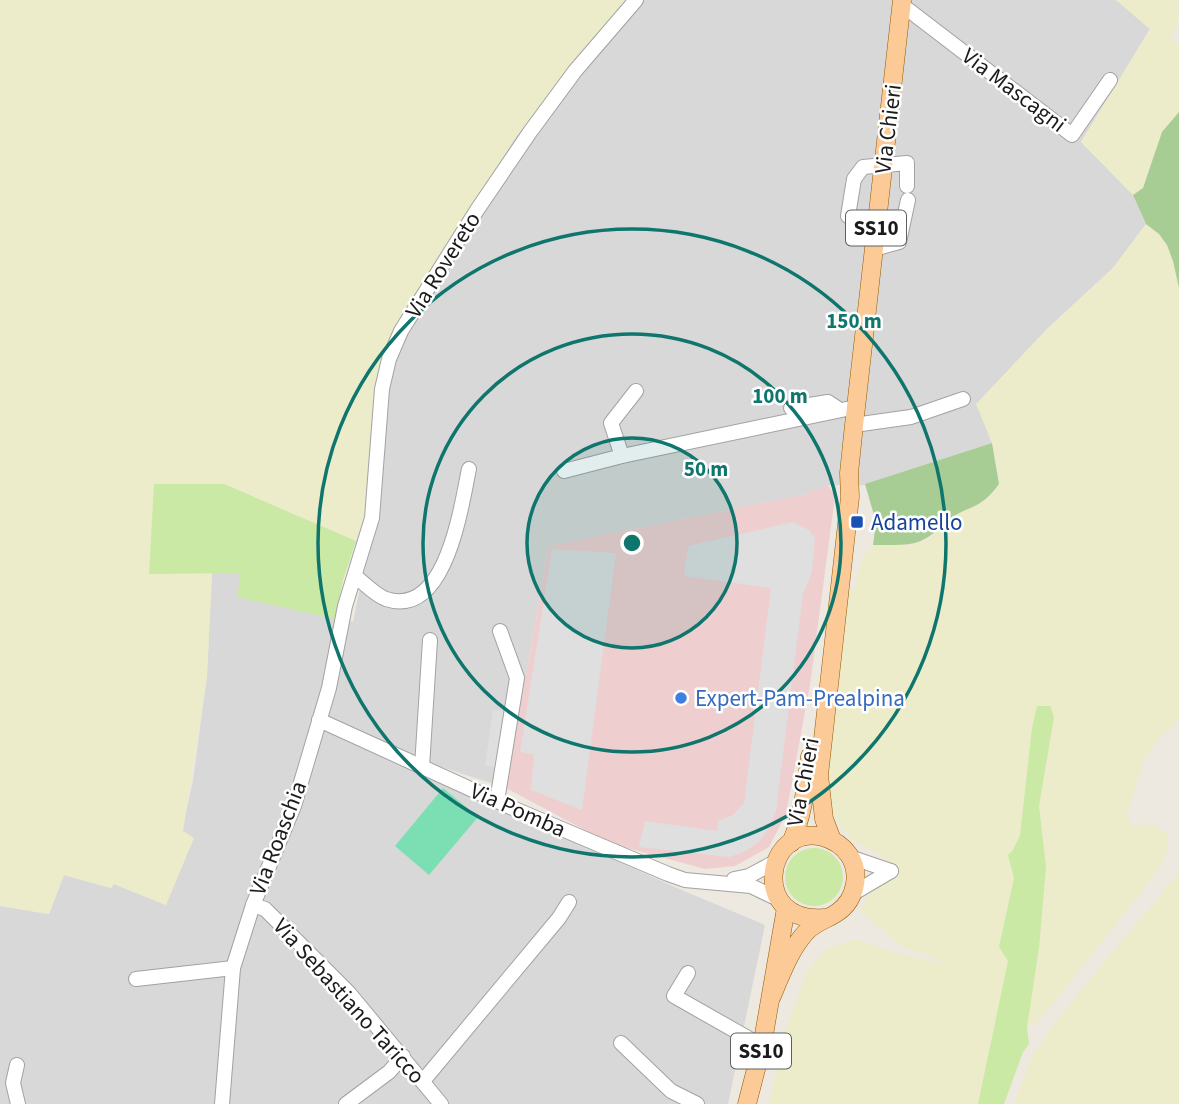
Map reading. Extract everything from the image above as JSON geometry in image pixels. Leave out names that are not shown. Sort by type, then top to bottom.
[{"type":"main road","name":"Via Chieri","points":[[832,839],[824,819],[819,775],[850,498],[850,414],[874,249],[902,2]]},
{"type":"main road","name":"Via Chieri","points":[[775,862],[797,828],[806,793],[841,494],[850,465]]},
{"type":"main road","name":"Via Chieri","points":[[790,842],[804,837],[832,839],[850,857]]},
{"type":"main road","points":[[775,862],[773,887],[782,904],[797,916],[810,920],[836,914],[846,905],[856,882],[850,857]]},
{"type":"main road","points":[[771,998],[782,904]]},
{"type":"main road","points":[[771,998],[791,952],[808,930],[824,918]]},
{"type":"main road","name":"SS10","points":[[747,1104],[771,998]]},
{"type":"street","name":"Via Rovereto","points":[[355,576],[372,518],[382,389],[389,359],[401,331],[530,132],[575,71],[635,0]]},
{"type":"street","name":"Via Mascagni","points":[[902,2],[1072,135],[1110,80]]},
{"type":"street","points":[[848,216],[854,178],[863,167],[907,163],[907,193],[899,242],[874,249]]},
{"type":"street","points":[[622,456],[611,424],[636,391]]},
{"type":"street","points":[[564,471],[622,456],[850,414],[911,416],[963,399]]},
{"type":"street","points":[[791,408],[828,402],[850,414]]},
{"type":"street","points":[[355,576],[385,599],[405,601],[421,597],[430,589],[457,526],[469,469]]},
{"type":"street","name":"Via Roaschia","points":[[222,1104],[233,968],[253,905],[294,806],[329,688],[345,606],[355,576]]},
{"type":"street","points":[[497,801],[517,678],[500,631]]},
{"type":"street","points":[[422,767],[430,640]]},
{"type":"street","name":"Via Pomba","points":[[319,720],[497,801],[676,877],[751,886],[782,904]]},
{"type":"street","points":[[850,857],[891,871],[852,894]]},
{"type":"street","name":"Via Pomba","points":[[722,882],[749,876],[775,862]]},
{"type":"street","points":[[423,1081],[559,918],[569,902]]},
{"type":"street","name":"Via Sebastiano Taricco","points":[[253,905],[265,909],[349,993],[441,1104]]},
{"type":"street","points":[[136,979],[233,968]]},
{"type":"street","points":[[688,973],[674,996],[762,1046]]},
{"type":"street","points":[[621,1044],[671,1091],[697,1104]]},
{"type":"street","points":[[346,1104],[388,1072],[402,1056]]},
{"type":"street","points":[[17,1065],[13,1083],[18,1104]]},
{"type":"shaded area","points":[[630,0],[1116,0],[1150,29],[1081,142],[1133,195],[1146,224],[1113,268],[1047,329],[977,404],[992,443],[860,486],[828,485],[803,495],[549,546],[506,788],[429,763],[525,819],[765,925],[728,1104],[0,1104],[0,906],[49,914],[64,875],[111,888],[114,884],[166,905],[193,780],[207,676],[212,572],[242,573],[237,597],[353,622],[367,554],[356,541],[365,516],[370,439],[381,366],[390,338],[515,138],[600,30]]},
{"type":"shaded area","points":[[828,485],[835,496],[810,685],[786,814],[769,847],[735,866],[705,869],[609,843],[506,788],[549,546],[803,495]]},
{"type":"shaded area","points":[[793,522],[809,530],[815,538],[812,572],[803,594],[776,811],[772,823],[760,841],[744,852],[729,857],[639,847],[645,821],[717,831],[718,821],[733,815],[744,803],[771,588],[684,576],[688,546]]},
{"type":"shaded area","points":[[552,549],[616,553],[582,810],[531,790],[534,754],[520,752]]},
{"type":"shaded area","points":[[493,710],[512,712],[503,768],[485,766]]},
{"type":"green space","points":[[0,0],[630,0],[600,30],[515,138],[390,338],[381,366],[370,439],[365,516],[356,541],[224,484],[149,573],[212,572],[207,676],[183,831],[194,838],[166,905],[114,884],[111,888],[64,875],[49,914],[0,906]]},
{"type":"green space","points":[[1116,0],[1179,0],[1177,25],[1170,39],[1179,45],[1179,112],[1162,132],[1143,188],[1133,195],[1081,142],[1150,29]]},
{"type":"green space","points":[[1179,112],[1179,288],[1167,245],[1159,234],[1146,224],[1133,195],[1143,188],[1162,132]]},
{"type":"green space","points":[[1146,224],[1159,234],[1167,245],[1179,288],[1179,719],[1163,734],[1144,759],[1127,814],[1133,827],[1153,824],[1168,835],[1167,851],[1156,873],[1058,997],[1036,1023],[1027,1027],[1039,948],[1046,867],[1039,806],[1054,717],[1032,728],[1020,835],[1008,855],[1014,878],[999,947],[1008,961],[978,1104],[769,1104],[784,1034],[808,969],[827,949],[856,939],[888,951],[955,966],[903,947],[860,911],[872,890],[898,875],[878,853],[855,842],[845,832],[831,809],[826,783],[845,595],[854,590],[863,555],[873,545],[913,545],[927,540],[957,514],[981,503],[991,494],[999,484],[998,469],[992,443],[976,404],[1047,329],[1113,268]]},
{"type":"green space","points":[[992,443],[999,484],[986,499],[956,515],[919,542],[873,545],[876,522],[865,484]]},
{"type":"green space","points":[[154,484],[224,484],[356,541],[343,580],[335,619],[237,597],[241,573],[149,574]]},
{"type":"green space","points":[[1037,706],[1050,706],[1054,717],[1039,806],[1046,867],[1039,948],[1027,1027],[1029,1044],[1023,1052],[1004,1104],[978,1104],[1008,961],[999,947],[1014,878],[1008,855],[1020,835]]},
{"type":"green space","points":[[443,788],[478,817],[429,875],[395,846]]},
{"type":"green space","points":[[814,848],[835,856],[843,877],[835,898],[814,906],[793,898],[785,877],[793,856]]},
{"type":"green space","points":[[1179,873],[1179,1104],[1014,1104],[1033,1054],[1070,1003]]},
{"type":"place","name":"Adamello","points":[[857,522]]},
{"type":"place","name":"Expert-Pam-Prealpina","points":[[681,698]]}]
